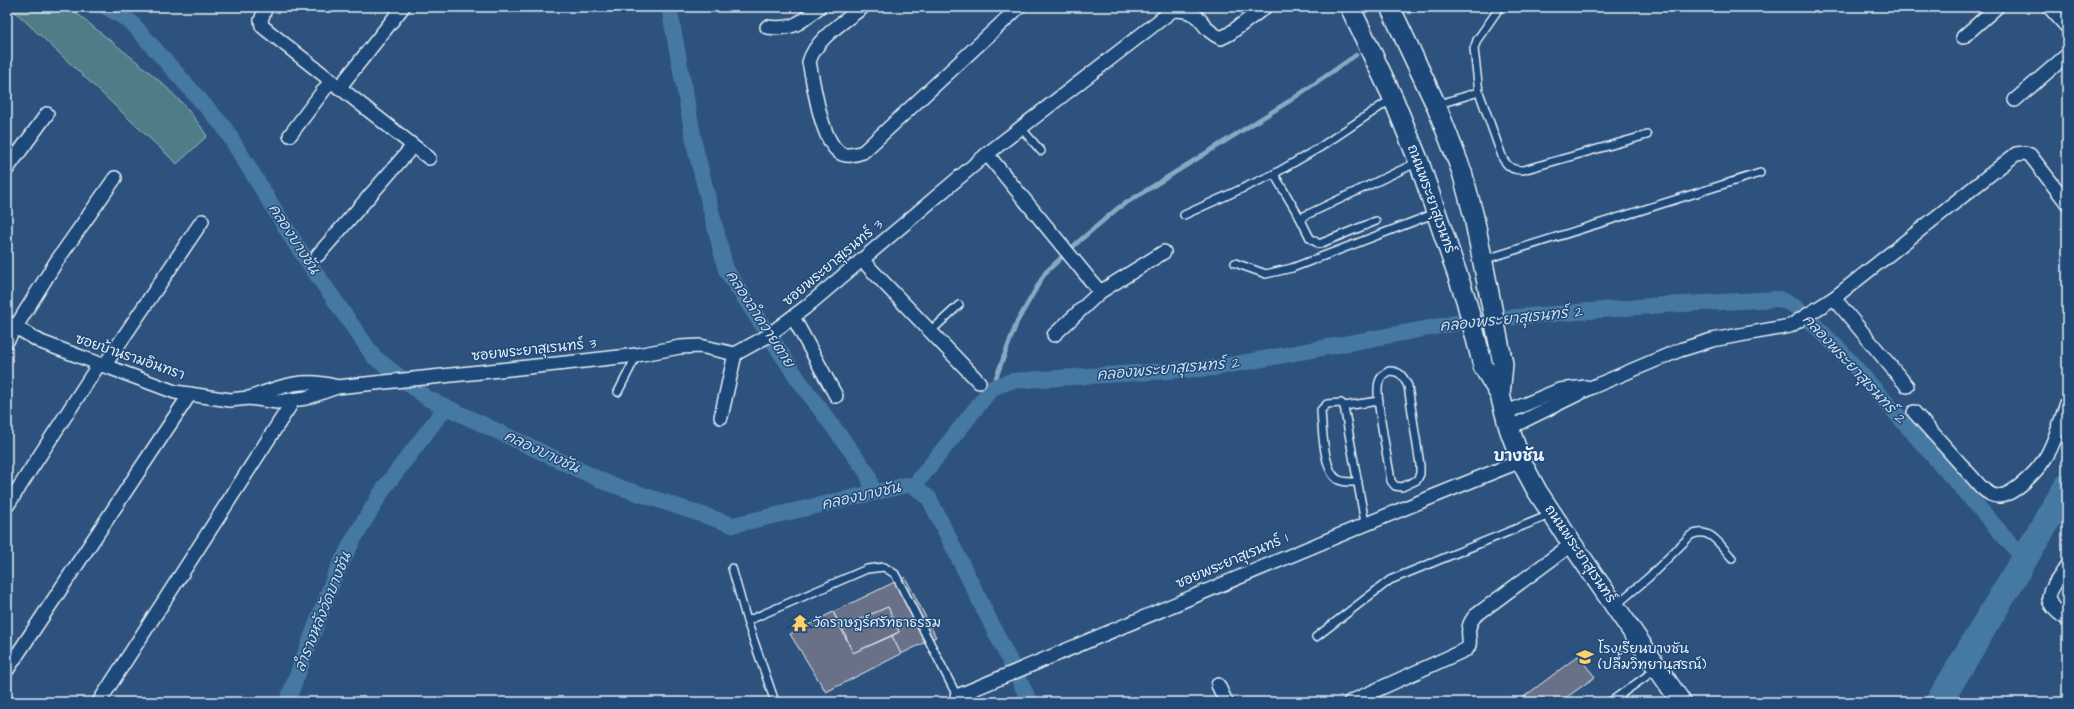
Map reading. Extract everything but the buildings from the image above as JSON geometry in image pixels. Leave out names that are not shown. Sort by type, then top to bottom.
[{"type":"street","points":[[266,7],[260,20],[262,26],[428,158]]},
{"type":"street","points":[[290,135],[403,7]]},
{"type":"street","points":[[766,27],[783,29],[794,26],[819,7]]},
{"type":"street","points":[[862,7],[819,43],[812,52],[809,62],[824,130],[832,144],[842,154],[852,155],[863,152],[1019,7]]},
{"type":"street","name":"ซอยพระยาสุเรนทร์ 3","points":[[337,387],[637,355],[680,347],[700,346],[739,352],[790,320],[987,154],[1173,10],[1188,10],[1199,18],[1212,34],[1221,38],[1229,34],[1265,7]]},
{"type":"street","name":"ถนนพระยาสุเรนทร์","points":[[1350,7],[1393,98],[1419,162],[1466,300],[1484,366],[1504,412],[1521,461],[1552,514],[1681,702]]},
{"type":"street","name":"ถนนพระยาสุเรนทร์","points":[[1390,7],[1436,105],[1462,172],[1474,217],[1503,364],[1504,412]]},
{"type":"street","points":[[1963,36],[1997,7]]},
{"type":"street","points":[[2058,11],[2067,27]]},
{"type":"street","points":[[2015,100],[2067,55]]},
{"type":"street","points":[[7,169],[47,114]]},
{"type":"street","points":[[318,255],[413,146]]},
{"type":"street","points":[[1504,412],[1559,390],[1578,387],[1590,388],[1680,350],[1712,340],[1790,326],[1819,309],[1834,298],[2016,154],[2025,153],[2030,155],[2067,203]]},
{"type":"street","points":[[987,154],[1100,292]]},
{"type":"street","points":[[7,341],[11,325],[115,178]]},
{"type":"street","points":[[7,506],[102,365],[202,221]]},
{"type":"street","points":[[1054,335],[1100,292],[1164,252]]},
{"type":"street","points":[[862,260],[978,382]]},
{"type":"street","points":[[1834,298],[1907,386]]},
{"type":"street","points":[[790,320],[836,396]]},
{"type":"street","name":"ซอยบ้านรามอินทรา","points":[[11,325],[41,342],[150,384],[175,392],[230,400],[249,398],[280,387],[302,382],[321,382],[337,387]]},
{"type":"street","points":[[721,417],[739,352]]},
{"type":"street","name":"ซอยบ้านรามอินทรา","points":[[249,398],[277,402],[293,401],[337,387]]},
{"type":"street","points":[[7,670],[190,394]]},
{"type":"street","points":[[99,702],[293,401]]},
{"type":"street","points":[[1914,412],[1981,487],[1989,494],[2000,496],[2016,489],[2044,460],[2053,443],[2067,403]]},
{"type":"street","name":"ซอยพระยาสุเรนทร์ 1","points":[[958,699],[984,685],[1051,656],[1365,523],[1521,461]]},
{"type":"street","points":[[1350,702],[1467,649],[1470,642],[1468,631],[1469,623],[1475,616],[1572,544]]},
{"type":"street","points":[[2067,566],[2048,596],[2048,602],[2053,610],[2067,619]]},
{"type":"street","points":[[1218,685],[1226,702]]},
{"type":"lane","points":[[1500,7],[1477,40],[1474,49],[1479,92],[1503,159],[1508,167],[1514,170],[1523,170],[1646,135]]},
{"type":"lane","points":[[1436,105],[1479,92]]},
{"type":"lane","points":[[1184,214],[1274,174],[1319,148],[1393,98]]},
{"type":"lane","points":[[1021,128],[1041,151]]},
{"type":"lane","points":[[1300,218],[1419,162]]},
{"type":"lane","points":[[1482,260],[1760,173]]},
{"type":"lane","points":[[1274,174],[1310,238],[1319,244],[1376,221]]},
{"type":"lane","points":[[1235,263],[1266,274],[1274,273],[1292,268],[1437,212]]},
{"type":"lane","points":[[930,331],[959,305]]},
{"type":"lane","points":[[618,392],[637,355]]},
{"type":"lane","points":[[1389,371],[1397,371],[1402,375],[1408,386],[1420,470],[1417,480],[1402,487],[1395,486],[1391,482],[1379,401],[1378,383],[1383,375],[1389,371]]},
{"type":"lane","points":[[1358,482],[1343,482],[1331,473],[1326,459],[1321,410],[1327,404],[1341,403],[1344,406],[1379,401]]},
{"type":"lane","points":[[1344,406],[1365,523]]},
{"type":"lane","points":[[1316,638],[1390,580],[1552,514]]},
{"type":"lane","points":[[1615,606],[1691,536],[1699,532],[1707,533],[1732,558]]},
{"type":"lane","points":[[747,621],[867,569],[884,567],[895,574],[958,699]]},
{"type":"lane","points":[[732,568],[747,621],[775,702]]},
{"type":"lane","points":[[1610,702],[1658,668]]},
{"type":"green space","points":[[10,7],[70,7],[143,67],[178,99],[194,117],[207,136],[177,164]]},
{"type":"waterway","name":"คลองบางชัน","points":[[106,7],[131,22],[224,127],[297,246],[374,357],[427,398],[607,483],[733,525],[907,485],[914,486],[929,498],[1030,702]]},
{"type":"waterway","name":"คลองลำควายตาย","points":[[669,7],[696,151],[726,270],[798,379],[868,474],[873,493]]},
{"type":"waterway","points":[[1409,12],[1416,7]]},
{"type":"waterway","points":[[992,388],[1017,322],[1045,273],[1078,242],[1118,208],[1291,100],[1356,55]]},
{"type":"waterway","name":"คลองพระยาสุเรนทร์ 2","points":[[914,486],[992,388],[1011,381],[1214,368],[1467,321],[1663,305],[1779,299],[1795,306],[1841,351],[2024,559]]},
{"type":"waterway","name":"ลำรางหลังวัดบางชัน","points":[[287,702],[335,575],[353,540],[384,488],[446,407]]},
{"type":"waterway","points":[[1939,702],[2067,487]]},
{"type":"place","name":"วัดราษฎร์ศรัทธาธรรม","points":[[800,623]]},
{"type":"place","name":"โรงเรียนบางชัน (ปลื้มวิทยานุสรณ์)","points":[[1585,657]]},
{"type":"district","name":"บางชัน","points":[[1519,456]]}]
